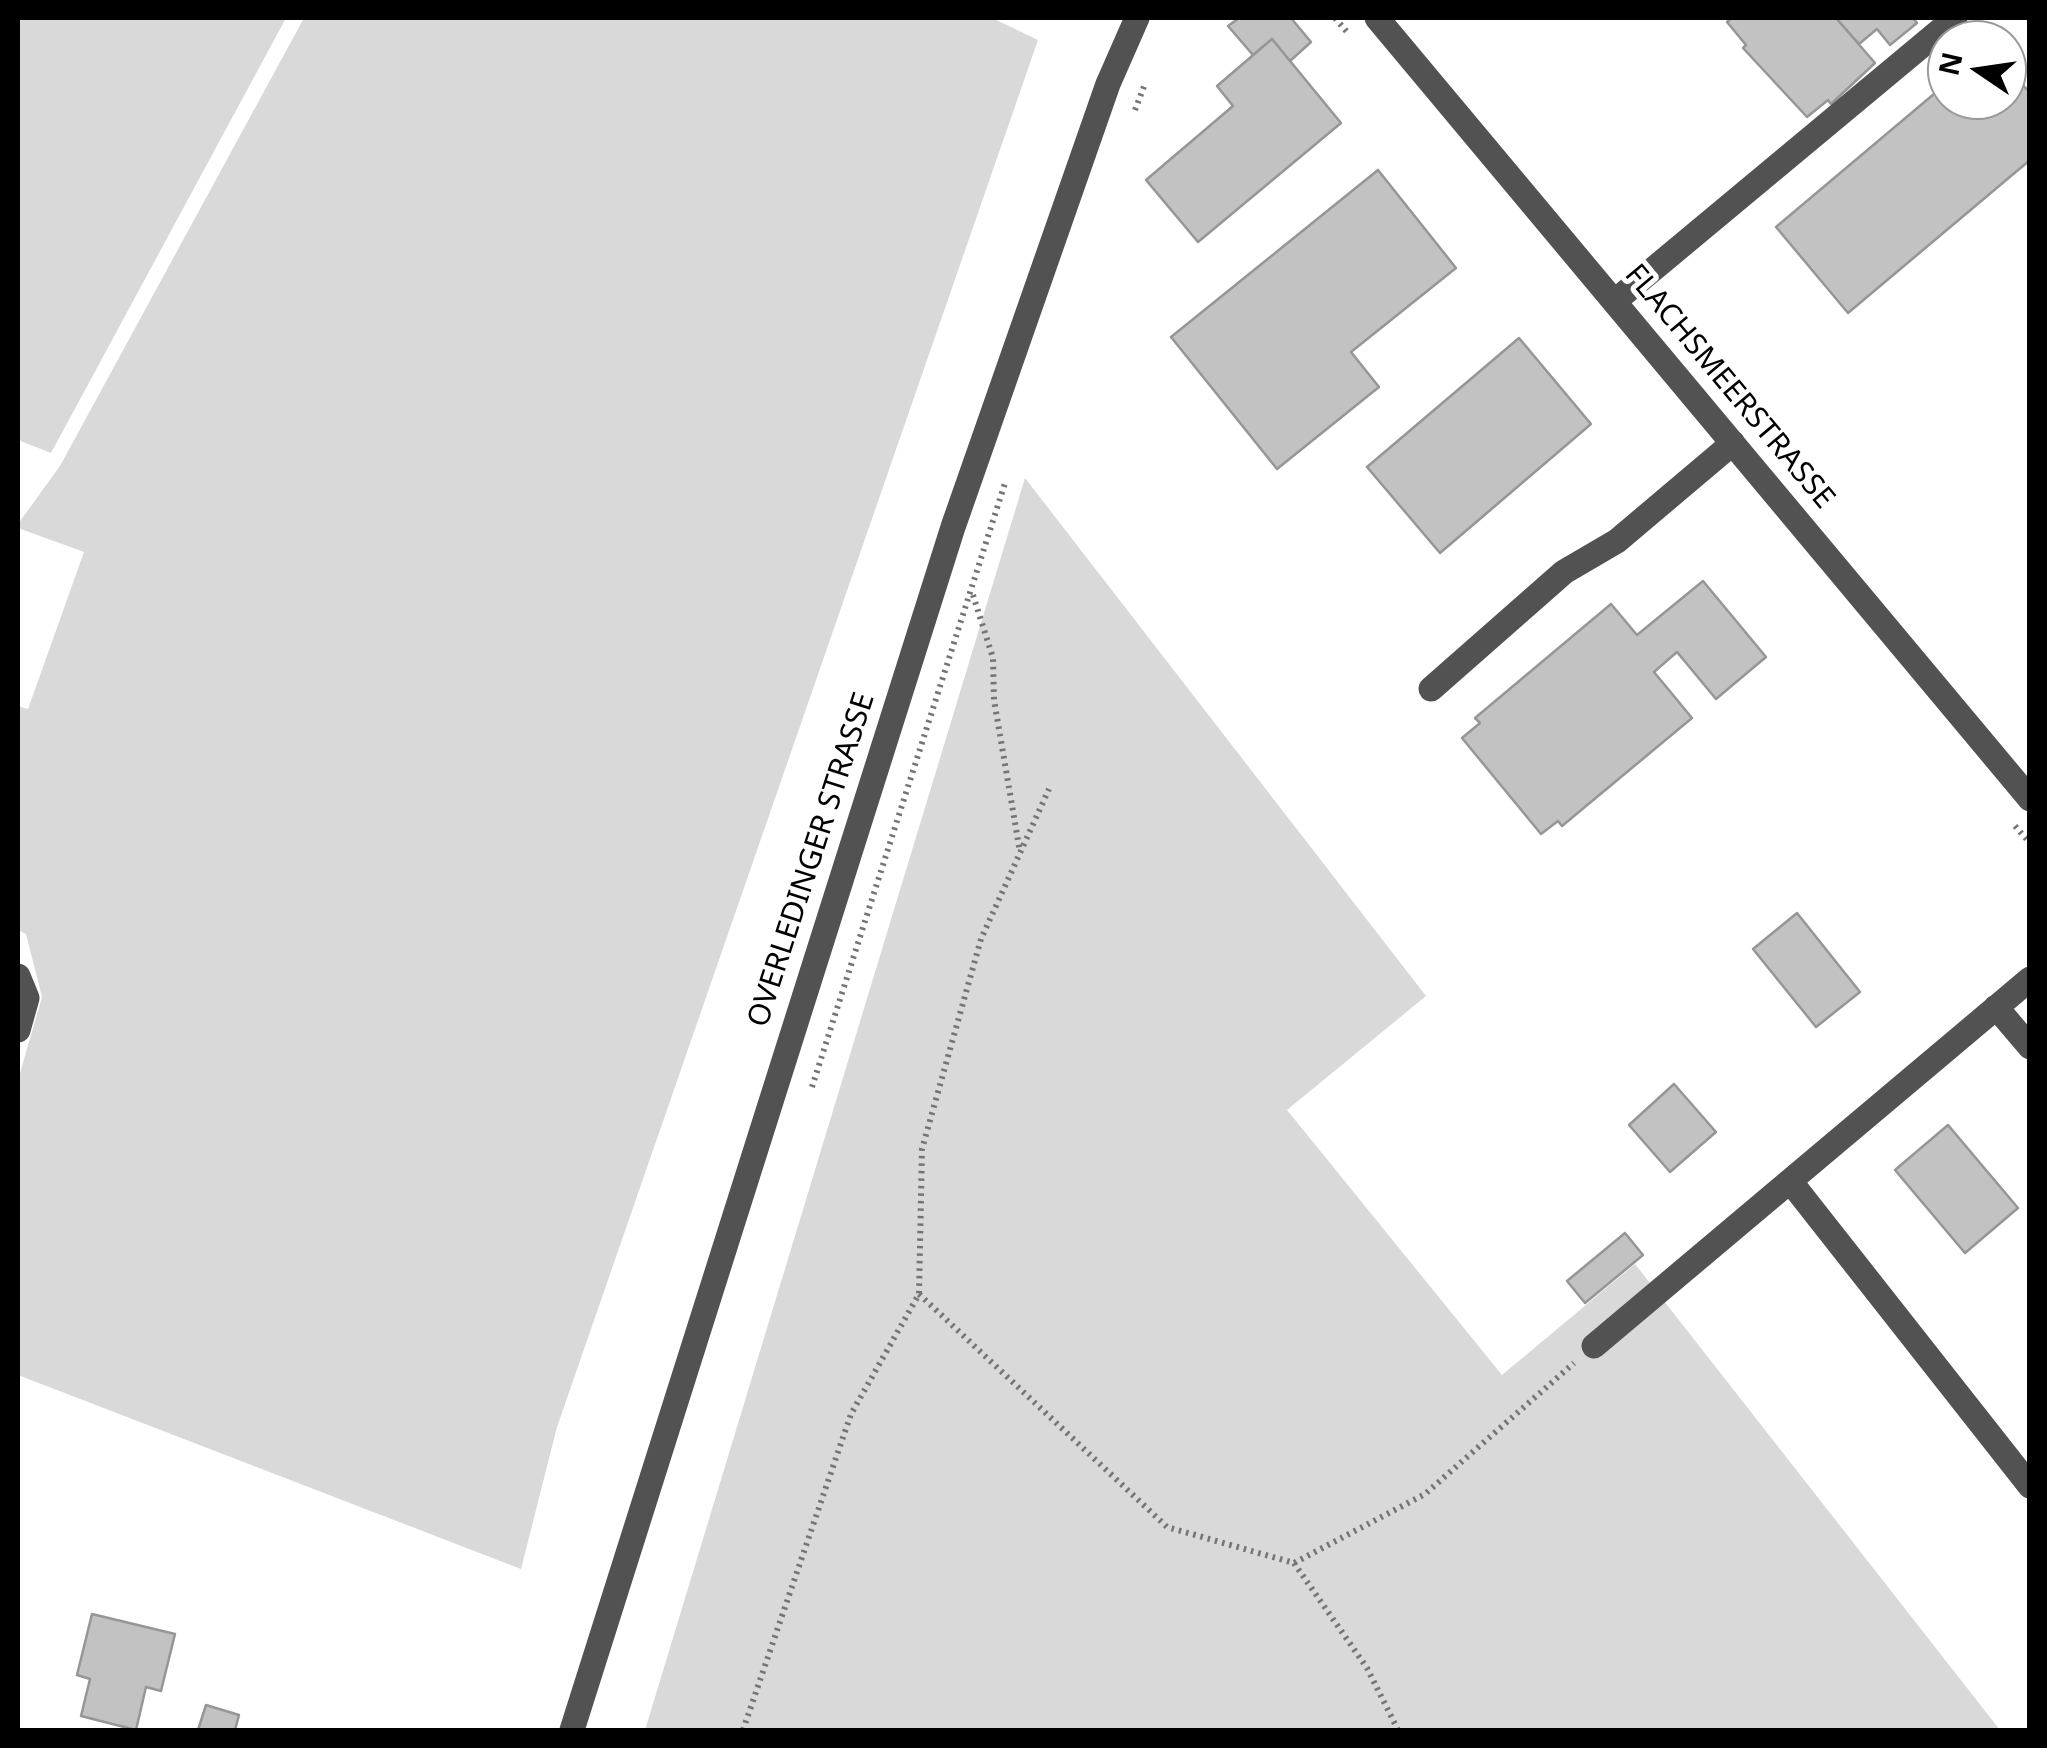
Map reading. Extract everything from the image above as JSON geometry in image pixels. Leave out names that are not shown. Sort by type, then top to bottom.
[{"type":"street","name":"OVERLEDINGER STRASSE","points":[[572,1730],[953,527],[1108,84],[1137,18]]},
{"type":"street","name":"FLACHSMEERSTRASSE","points":[[1378,18],[2030,799]]},
{"type":"street","points":[[1616,301],[1955,18]]},
{"type":"street","points":[[1430,689],[1564,572],[1617,540],[1733,443]]},
{"type":"street","points":[[18,976],[27,998],[18,1030]]},
{"type":"street","points":[[1594,1346],[2030,980]]},
{"type":"street","points":[[1996,1007],[2030,1047]]},
{"type":"street","points":[[1790,1180],[2030,1486]]},
{"type":"path","points":[[1132,116],[1151,68]]},
{"type":"path","points":[[811,1089],[1010,465]]},
{"type":"path","points":[[972,592],[993,658],[997,717],[1020,853]]},
{"type":"path","points":[[742,1730],[851,1414],[919,1294],[922,1149],[981,939],[1048,789]]},
{"type":"path","points":[[919,1294],[1167,1527],[1294,1563],[1367,1668],[1398,1730]]},
{"type":"path","points":[[1294,1563],[1425,1494],[1594,1346]]},
{"type":"shaded area","points":[[18,18],[286,18],[51,453],[18,440]]},
{"type":"shaded area","points":[[304,18],[992,18],[1038,40],[557,1427],[521,1569],[18,1375],[18,1080],[42,997],[26,934],[18,930],[18,706],[28,709],[84,552],[18,528],[18,524],[60,466]]},
{"type":"shaded area","points":[[1025,478],[1426,996],[1287,1110],[1502,1375],[1635,1264],[2000,1730],[645,1730]]},
{"type":"building","points":[[1239,18],[1291,18],[1311,42],[1290,61],[1272,39],[1253,55],[1228,26]]},
{"type":"building","points":[[1732,18],[1836,18],[1875,63],[1831,104],[1828,100],[1807,117],[1743,48],[1746,45],[1727,22]]},
{"type":"building","points":[[1836,18],[1913,18],[1917,23],[1890,45],[1877,29],[1859,44]]},
{"type":"building","points":[[1272,39],[1341,123],[1198,242],[1146,180],[1233,106],[1217,86]]},
{"type":"building","points":[[2027,90],[2030,93],[2030,160],[1848,313],[1776,227],[1927,100],[1927,120],[2027,120]]},
{"type":"building","points":[[1378,170],[1456,268],[1351,352],[1379,387],[1277,469],[1171,337]]},
{"type":"building","points":[[1519,338],[1591,424],[1440,553],[1367,467]]},
{"type":"building","points":[[1703,581],[1766,657],[1716,699],[1677,652],[1654,672],[1692,718],[1562,826],[1558,821],[1541,834],[1462,738],[1480,723],[1475,718],[1611,604],[1637,635]]},
{"type":"building","points":[[1797,913],[1860,992],[1816,1027],[1753,949]]},
{"type":"building","points":[[1674,1084],[1716,1132],[1670,1172],[1629,1125]]},
{"type":"building","points":[[1948,1125],[2018,1208],[1965,1253],[1895,1170]]},
{"type":"building","points":[[1625,1233],[1643,1255],[1585,1303],[1567,1281]]},
{"type":"building","points":[[92,1614],[175,1634],[161,1691],[146,1687],[136,1730],[81,1716],[90,1679],[77,1675]]},
{"type":"building","points":[[206,1705],[239,1715],[235,1730],[198,1730]]}]
